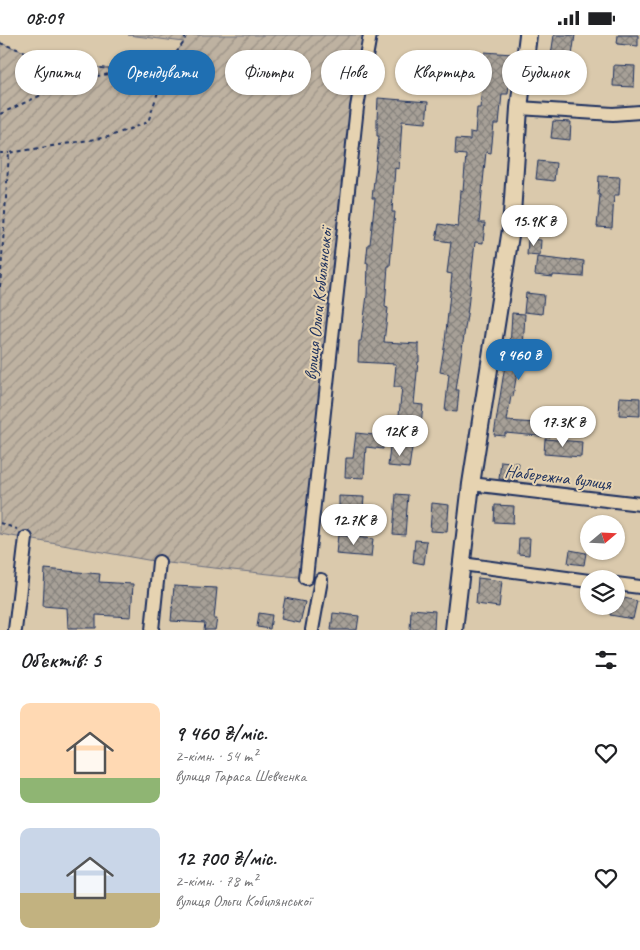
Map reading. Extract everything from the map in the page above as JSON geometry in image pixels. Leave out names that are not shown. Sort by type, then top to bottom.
[{"type":"main road","points":[[454,630],[471,484],[512,229],[519,108],[528,35]]},
{"type":"street","name":"вулиця Ольги Кобилянської","points":[[306,578],[357,107],[370,35]]},
{"type":"street","points":[[519,108],[613,114],[640,112]]},
{"type":"street","name":"Набережна вулиця","points":[[471,484],[640,504]]},
{"type":"street","points":[[15,630],[26,538]]},
{"type":"street","points":[[152,630],[159,561]]},
{"type":"street","points":[[462,564],[580,580]]},
{"type":"street","points":[[312,630],[321,580]]},
{"type":"street","points":[[625,585],[640,587]]},
{"type":"path","points":[[178,50],[186,35]]},
{"type":"path","points":[[0,43],[54,62],[108,69]]},
{"type":"path","points":[[0,114],[74,80],[108,74]]},
{"type":"path","points":[[0,153],[108,137],[148,122],[157,95]]},
{"type":"path","points":[[0,287],[9,153]]},
{"type":"path","points":[[0,523],[17,529],[26,538]]},
{"type":"shaded area","points":[[128,35],[370,35],[368,50],[321,50],[321,95],[363,95],[306,578],[159,562],[0,534],[0,43],[20,50],[15,50],[15,95],[98,95],[98,67],[108,69],[108,95],[215,95],[215,50],[178,50],[184,42]]},
{"type":"building","points":[[554,35],[575,35],[573,50],[552,50]]},
{"type":"building","points":[[618,35],[638,35],[638,46],[617,44]]},
{"type":"building","points":[[492,53],[502,53],[502,94],[499,124],[494,124],[491,153],[486,152],[479,223],[485,223],[483,243],[475,242],[456,390],[459,390],[457,412],[445,411],[449,374],[440,372],[452,274],[447,273],[451,242],[436,240],[439,224],[458,227],[466,155],[455,154],[456,139],[470,140],[470,132],[475,133],[477,108],[480,108],[481,95],[492,95]]},
{"type":"building","points":[[614,65],[635,66],[634,87],[613,86]]},
{"type":"building","points":[[378,98],[428,102],[426,123],[402,121],[399,169],[395,168],[392,212],[395,212],[390,266],[388,266],[385,307],[388,308],[384,342],[419,344],[414,404],[423,405],[421,426],[398,424],[402,387],[394,387],[396,364],[358,362],[359,341],[361,341],[367,295],[368,263],[366,263],[375,198],[372,198],[379,136],[377,136]]},
{"type":"building","points":[[553,121],[571,122],[570,140],[551,138]]},
{"type":"building","points":[[538,161],[556,163],[554,181],[536,179]]},
{"type":"building","points":[[599,176],[620,177],[619,195],[614,195],[612,228],[597,227],[600,195],[598,195]]},
{"type":"building","points":[[528,239],[541,240],[540,256],[527,255]]},
{"type":"building","points":[[537,257],[584,261],[583,277],[535,275]]},
{"type":"building","points":[[526,293],[544,295],[542,314],[524,312]]},
{"type":"building","points":[[512,313],[525,314],[523,349],[549,350],[547,367],[518,366],[507,421],[550,424],[550,437],[505,433],[505,436],[494,435],[505,365],[505,347],[510,348]]},
{"type":"building","points":[[620,397],[640,398],[640,416],[619,415]]},
{"type":"building","points":[[356,433],[384,436],[383,449],[366,447],[364,478],[345,477],[346,458],[353,458]]},
{"type":"building","points":[[545,439],[582,442],[581,457],[544,454]]},
{"type":"building","points":[[390,446],[412,448],[409,468],[388,466]]},
{"type":"building","points":[[501,461],[519,463],[517,481],[499,479]]},
{"type":"building","points":[[396,494],[408,495],[405,535],[393,534]]},
{"type":"building","points":[[339,496],[364,497],[363,509],[339,508]]},
{"type":"building","points":[[432,503],[449,505],[447,532],[430,531]]},
{"type":"building","points":[[495,505],[514,506],[513,523],[494,522]]},
{"type":"building","points":[[338,535],[373,539],[371,557],[336,554]]},
{"type":"building","points":[[519,538],[530,538],[529,555],[518,554]]},
{"type":"building","points":[[415,540],[427,541],[424,564],[413,562]]},
{"type":"building","points":[[570,550],[580,552],[580,560],[585,560],[584,565],[568,563]]},
{"type":"building","points":[[45,569],[100,574],[99,582],[133,584],[131,617],[96,615],[96,628],[68,628],[67,608],[43,606]]},
{"type":"building","points":[[478,578],[502,581],[499,607],[476,604]]},
{"type":"building","points":[[174,586],[217,588],[214,619],[217,619],[215,630],[204,630],[205,623],[171,621]]},
{"type":"building","points":[[285,598],[305,602],[300,623],[281,619]]},
{"type":"building","points":[[625,598],[637,601],[633,619],[610,615],[625,615]]},
{"type":"building","points":[[411,609],[435,611],[434,630],[410,630]]},
{"type":"building","points":[[259,613],[272,615],[270,629],[257,627]]},
{"type":"building","points":[[333,613],[359,616],[357,630],[331,630]]}]
